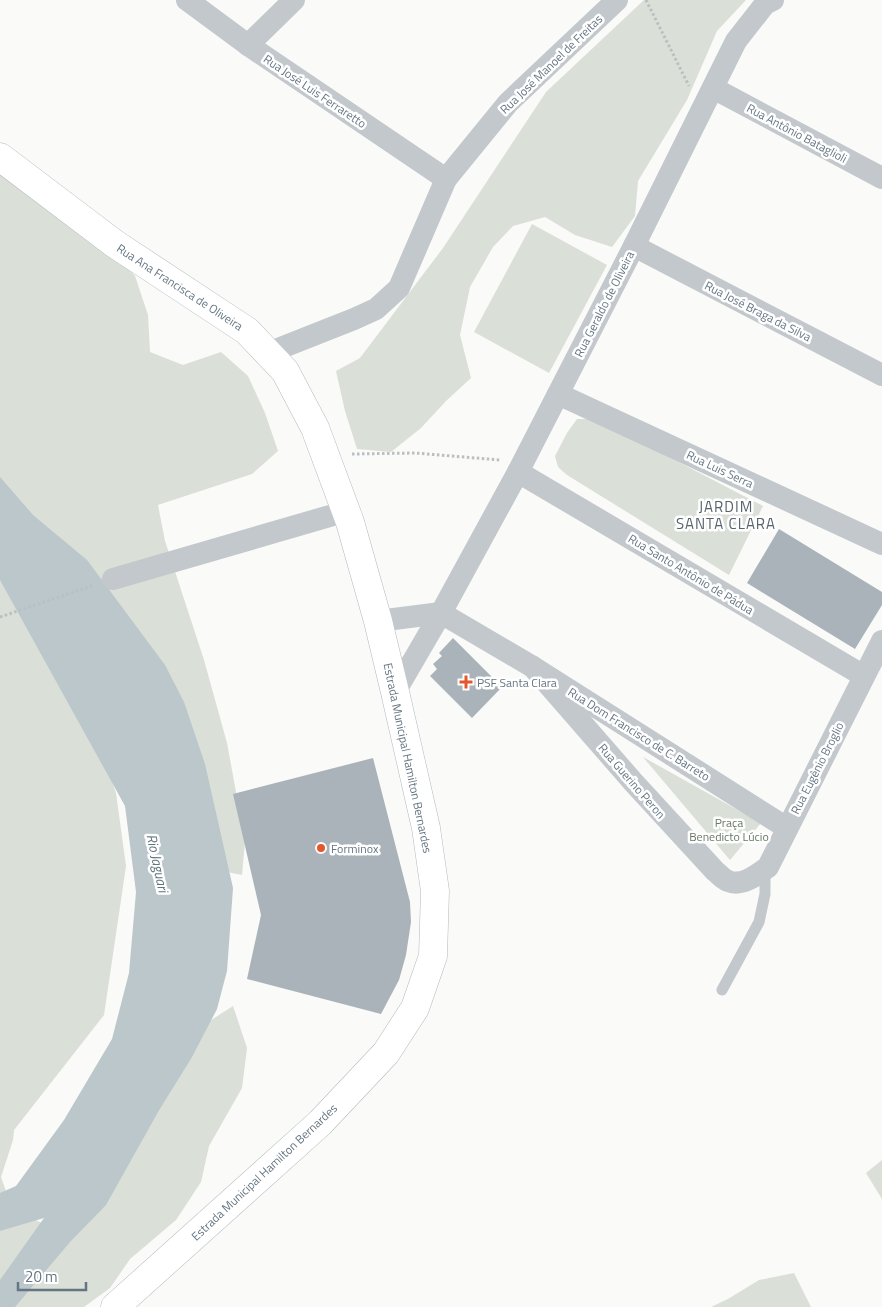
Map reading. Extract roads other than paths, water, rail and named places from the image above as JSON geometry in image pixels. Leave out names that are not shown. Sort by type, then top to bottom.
[{"type":"street","name":"Rua José Luis Ferraretto","points":[[187,0],[248,45],[446,179]]},
{"type":"street","points":[[248,45],[294,0]]},
{"type":"street","name":"Rua José Manoel de Freitas","points":[[268,353],[354,319],[376,308],[399,288],[446,179],[508,103],[617,0]]},
{"type":"street","name":"Rua Geraldo de Oliveira","points":[[395,692],[441,613],[521,467],[736,41],[766,4],[773,0]]},
{"type":"street","name":"Rua Antônio Bataglioli","points":[[712,88],[882,178]]},
{"type":"street","name":"Rua Ana Francisca de Oliveira","points":[[0,157],[115,244],[247,331],[285,371],[315,428],[347,511],[378,621]]},
{"type":"street","name":"Rua José Braga da Silva","points":[[634,246],[882,375]]},
{"type":"street","name":"Rua Luis Serra","points":[[558,394],[882,544]]},
{"type":"street","name":"Rua Santo Antônio de Pádua","points":[[521,467],[864,676]]},
{"type":"street","points":[[113,579],[347,511]]},
{"type":"street","points":[[378,621],[441,613]]},
{"type":"street","name":"Rua Dom Francisco de C. Barreto","points":[[441,613],[533,667],[787,828]]},
{"type":"street","name":"Estrada Municipal Hamilton Bernardes","points":[[115,1307],[320,1123],[386,1053],[415,1008],[433,956],[435,891],[426,828],[378,621]]},
{"type":"street","name":"Rua Eugênio Broglio","points":[[765,869],[768,867],[882,641]]},
{"type":"street","name":"Rua Guerino Peron","points":[[533,667],[634,783],[702,858],[727,881],[740,883],[765,869]]},
{"type":"lane","points":[[722,990],[759,922],[765,894],[765,869]]},
{"type":"water","name":"Rio Jaguari","points":[[0,477],[33,515],[87,560],[165,665],[184,702],[205,764],[233,888],[227,971],[217,1009],[192,1057],[158,1112],[106,1205],[70,1242],[15,1307],[0,1307],[0,1280],[44,1218],[0,1231],[0,1193],[16,1186],[64,1120],[112,1039],[129,973],[136,892],[125,806],[0,580]]},
{"type":"place","name":"PSF Santa Clara","points":[[466,682]]},
{"type":"place","name":"Forminox","points":[[321,848]]},
{"type":"district","name":"JARDIM SANTA CLARA","points":[[726,514]]},
{"type":"park label","name":"Praça Benedicto Lúcio","points":[[729,829]]}]
